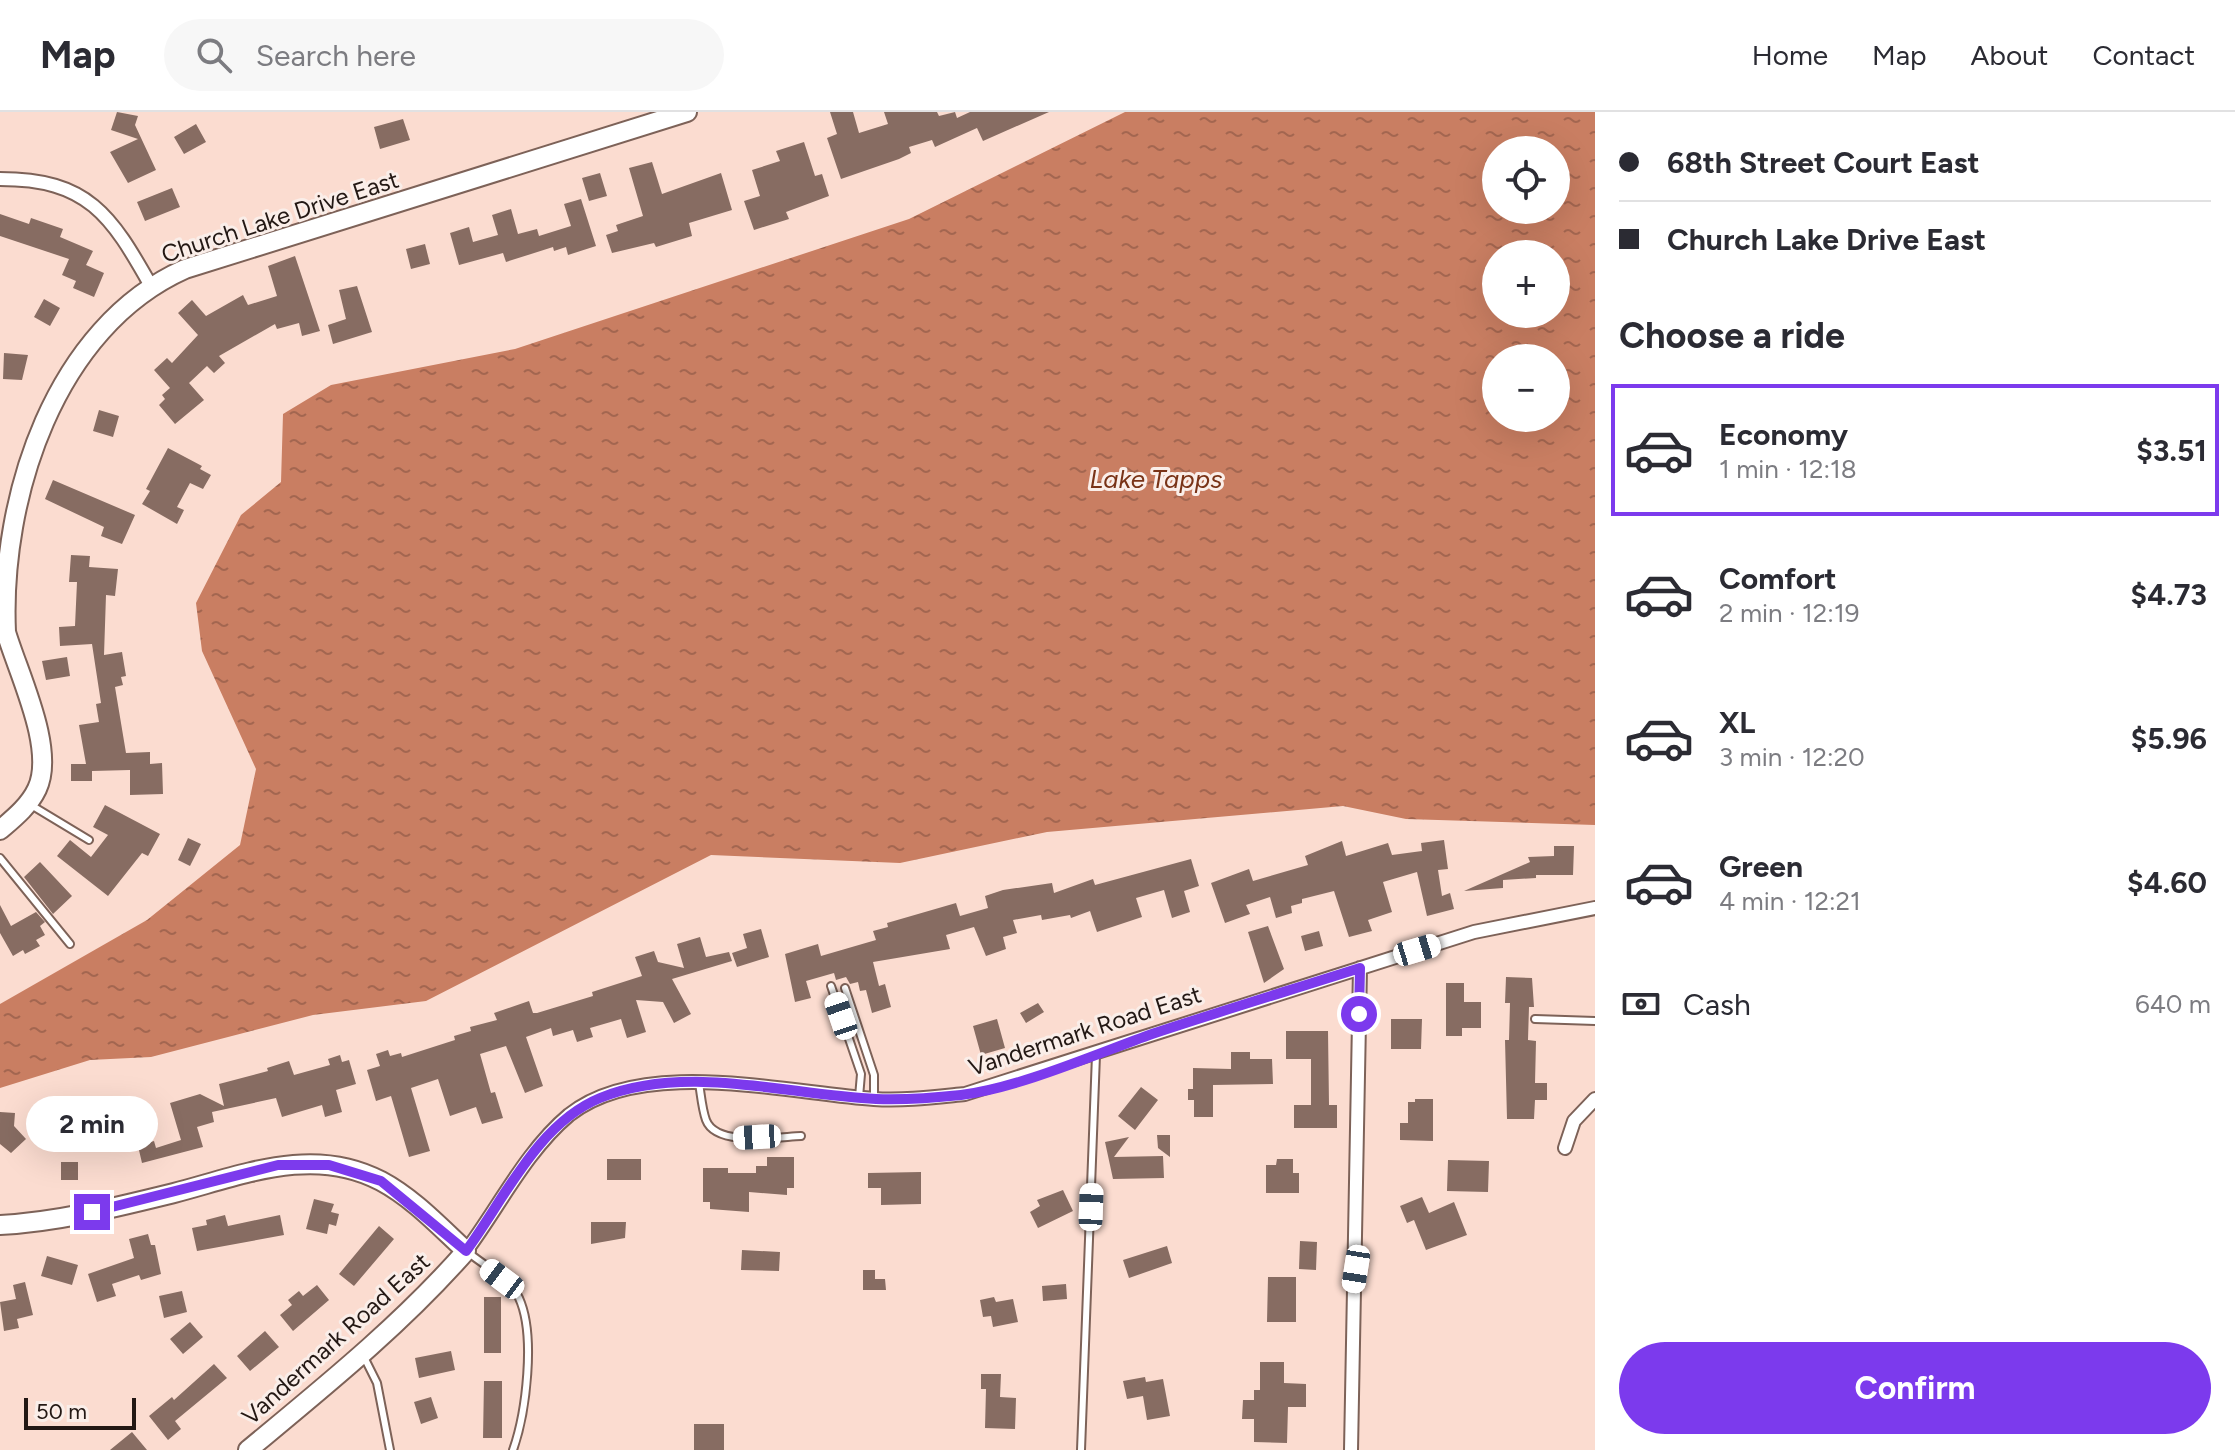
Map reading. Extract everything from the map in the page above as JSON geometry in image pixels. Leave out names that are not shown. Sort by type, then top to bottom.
[{"type":"street","name":"Church Lake Drive East","points":[[0,830],[28,804],[39,785],[43,754],[6,632],[3,591],[5,526],[29,455],[61,385],[85,349],[116,314],[151,286],[185,269],[687,112]]},
{"type":"street","points":[[0,179],[31,179],[55,184],[92,201],[119,230],[151,286]]},
{"type":"street","name":"Vandermark Road East","points":[[248,1450],[430,1292],[466,1251],[536,1151],[570,1115],[600,1098],[647,1085],[699,1083],[874,1099],[965,1094],[1515,922],[1595,908]]},
{"type":"street","points":[[1351,1450],[1360,968]]},
{"type":"street","points":[[1565,1148],[1574,1121],[1595,1099]]},
{"type":"street","points":[[0,1225],[92,1212],[278,1165],[311,1163],[342,1167],[381,1181],[466,1251]]},
{"type":"lane","points":[[28,804],[89,840]]},
{"type":"lane","points":[[0,858],[70,944]]},
{"type":"lane","points":[[831,986],[861,1074],[859,1097]]},
{"type":"lane","points":[[845,988],[874,1075],[874,1099]]},
{"type":"lane","points":[[1535,1019],[1595,1021]]},
{"type":"lane","points":[[1081,1450],[1096,1055]]},
{"type":"lane","points":[[699,1083],[707,1122],[720,1134],[736,1138],[801,1136]]},
{"type":"lane","points":[[466,1251],[519,1296],[526,1325],[524,1418],[513,1450]]},
{"type":"lane","points":[[362,1354],[377,1383],[390,1450]]},
{"type":"water","name":"Lake Tapps","points":[[1125,112],[1595,112],[1595,825],[1406,819],[1343,806],[1047,832],[900,863],[711,855],[426,1001],[313,1015],[151,1057],[90,1060],[0,1088],[0,1004],[147,920],[240,845],[256,769],[202,651],[196,603],[241,515],[281,482],[283,414],[331,385],[515,349],[909,219]]},
{"type":"building","points":[[117,112],[138,116],[135,125],[156,170],[128,183],[110,152],[138,139],[111,130]]},
{"type":"building","points":[[830,112],[853,112],[859,133],[888,124],[884,112],[937,112],[939,116],[955,112],[957,118],[970,112],[1049,112],[983,141],[977,128],[935,147],[932,140],[909,147],[911,153],[899,159],[841,179],[827,138],[837,134]]},
{"type":"building","points":[[403,119],[410,140],[380,149],[374,127]]},
{"type":"building","points":[[196,124],[206,142],[184,154],[174,137]]},
{"type":"building","points":[[804,142],[815,176],[822,174],[829,196],[786,212],[789,219],[754,230],[744,201],[760,196],[752,170],[780,161],[776,151]]},
{"type":"building","points":[[652,162],[662,194],[721,173],[732,210],[689,223],[692,236],[656,247],[654,243],[612,253],[606,235],[618,231],[616,225],[643,216],[629,168]]},
{"type":"building","points":[[600,173],[607,196],[589,201],[582,178]]},
{"type":"building","points":[[172,188],[180,207],[145,221],[137,202]]},
{"type":"building","points":[[581,199],[596,246],[568,255],[566,247],[554,251],[553,247],[506,262],[503,253],[459,265],[450,233],[469,227],[473,242],[498,235],[492,215],[511,209],[518,234],[537,229],[539,236],[571,226],[564,204]]},
{"type":"building","points":[[0,214],[29,224],[31,218],[63,229],[60,237],[93,251],[86,265],[104,273],[94,297],[73,288],[76,281],[62,275],[69,259],[0,236]]},
{"type":"building","points":[[425,244],[430,264],[411,269],[406,249]]},
{"type":"building","points":[[295,256],[320,331],[302,336],[299,323],[277,329],[275,324],[219,356],[225,363],[214,373],[207,366],[189,383],[204,400],[175,424],[159,405],[165,399],[162,395],[170,388],[154,370],[167,358],[172,363],[198,335],[178,313],[192,300],[206,316],[243,295],[248,305],[277,296],[268,266]]},
{"type":"building","points":[[357,286],[372,332],[333,344],[328,325],[346,319],[339,290]]},
{"type":"building","points":[[44,299],[60,308],[50,326],[34,317]]},
{"type":"building","points":[[4,353],[28,355],[22,380],[3,379]]},
{"type":"building","points":[[99,410],[119,416],[113,437],[93,431]]},
{"type":"building","points":[[168,448],[202,466],[200,469],[211,475],[203,489],[190,483],[177,507],[184,510],[177,524],[142,504],[150,491],[146,489]]},
{"type":"building","points":[[53,480],[135,515],[122,544],[101,536],[104,527],[45,499]]},
{"type":"building","points":[[71,555],[90,556],[89,567],[118,569],[115,596],[106,595],[104,655],[122,652],[126,676],[121,677],[123,685],[115,687],[126,753],[150,752],[150,764],[162,763],[163,794],[130,795],[130,770],[92,771],[92,781],[71,781],[71,764],[86,764],[79,725],[99,722],[96,704],[101,703],[92,644],[60,646],[59,627],[75,626],[77,582],[69,582]]},
{"type":"building","points":[[67,657],[70,676],[46,680],[42,661]]},
{"type":"building","points":[[105,805],[160,834],[148,856],[142,853],[108,896],[57,856],[70,840],[91,857],[108,835],[93,827]]},
{"type":"building","points":[[188,838],[201,844],[190,866],[178,860]]},
{"type":"building","points":[[1444,840],[1448,869],[1438,870],[1442,896],[1450,893],[1454,909],[1427,916],[1417,872],[1383,882],[1392,912],[1368,920],[1372,931],[1349,937],[1334,891],[1302,899],[1302,903],[1291,906],[1292,913],[1276,918],[1270,897],[1246,905],[1250,914],[1225,923],[1211,883],[1249,869],[1253,881],[1308,865],[1305,856],[1342,841],[1346,856],[1388,843],[1392,855],[1422,851],[1421,843]]},
{"type":"building","points":[[1554,846],[1574,846],[1573,875],[1536,875],[1536,878],[1503,880],[1503,888],[1464,891],[1530,862],[1528,857],[1554,856]]},
{"type":"building","points":[[1191,859],[1199,886],[1184,891],[1190,912],[1172,918],[1164,890],[1136,898],[1142,917],[1097,932],[1090,911],[1071,918],[1070,915],[1042,920],[1041,915],[1013,920],[1017,933],[1003,937],[1006,949],[986,956],[974,927],[946,935],[950,949],[873,962],[879,986],[885,984],[891,1007],[872,1013],[866,990],[860,991],[858,982],[850,984],[846,977],[836,980],[834,973],[806,981],[811,998],[795,1002],[785,954],[818,944],[821,956],[876,940],[873,931],[888,927],[887,923],[956,903],[960,916],[988,908],[985,896],[1003,890],[1052,883],[1054,893],[1093,879],[1095,885]]},
{"type":"building","points":[[40,862],[72,896],[53,914],[24,877]]},
{"type":"building","points":[[0,905],[11,926],[36,912],[45,922],[40,926],[45,935],[36,940],[40,946],[13,956],[0,933]]},
{"type":"building","points":[[1268,926],[1284,969],[1264,983],[1248,932]]},
{"type":"building","points":[[761,929],[769,957],[737,967],[732,953],[747,948],[743,934]]},
{"type":"building","points":[[1319,931],[1323,946],[1305,951],[1301,936]]},
{"type":"building","points":[[700,937],[706,957],[729,952],[732,961],[672,979],[691,1014],[674,1023],[663,1002],[636,1000],[646,1032],[627,1038],[621,1019],[590,1028],[593,1037],[577,1042],[573,1030],[553,1036],[551,1028],[526,1037],[543,1086],[525,1093],[506,1046],[480,1054],[491,1093],[495,1092],[503,1118],[482,1124],[476,1107],[450,1116],[438,1079],[411,1088],[430,1151],[409,1157],[391,1096],[376,1101],[367,1070],[380,1066],[376,1054],[388,1050],[390,1056],[401,1053],[402,1057],[455,1040],[454,1036],[471,1031],[470,1027],[497,1020],[494,1013],[529,1001],[533,1013],[537,1013],[593,996],[592,992],[642,976],[635,957],[654,951],[658,962],[684,968],[677,944]]},
{"type":"building","points":[[1506,977],[1532,978],[1534,1007],[1529,1007],[1528,1040],[1536,1041],[1535,1083],[1547,1083],[1547,1100],[1535,1100],[1534,1119],[1507,1119],[1505,1040],[1509,1040],[1510,1003],[1505,1003]]},
{"type":"building","points":[[1446,983],[1464,983],[1464,1002],[1481,1002],[1481,1028],[1462,1028],[1462,1036],[1446,1036]]},
{"type":"building","points":[[1038,1003],[1044,1012],[1026,1023],[1020,1013]]},
{"type":"building","points":[[997,1019],[1005,1048],[981,1055],[973,1026]]},
{"type":"building","points":[[1391,1019],[1422,1019],[1421,1049],[1391,1049]]},
{"type":"building","points":[[1286,1031],[1328,1031],[1329,1105],[1337,1105],[1337,1128],[1294,1128],[1294,1105],[1311,1105],[1311,1059],[1286,1059]]},
{"type":"building","points":[[1231,1052],[1250,1052],[1250,1059],[1272,1059],[1273,1084],[1213,1085],[1213,1117],[1194,1117],[1194,1100],[1188,1100],[1188,1089],[1193,1089],[1193,1068],[1231,1069]]},
{"type":"building","points":[[340,1055],[342,1062],[349,1060],[356,1084],[336,1090],[342,1112],[325,1117],[322,1105],[282,1117],[276,1098],[212,1112],[214,1122],[197,1127],[203,1147],[142,1163],[138,1146],[154,1141],[156,1148],[181,1140],[170,1103],[200,1094],[224,1106],[219,1084],[268,1071],[267,1068],[289,1061],[294,1075],[330,1065],[328,1059]]},
{"type":"building","points":[[1141,1087],[1158,1100],[1135,1130],[1118,1116]]},
{"type":"building","points":[[1415,1099],[1433,1099],[1433,1141],[1400,1140],[1400,1123],[1408,1123],[1408,1102],[1415,1102]]},
{"type":"building","points":[[96,1102],[102,1134],[87,1137],[81,1104]]},
{"type":"building","points":[[0,1112],[15,1113],[14,1126],[26,1139],[11,1153],[0,1144]]},
{"type":"building","points":[[1157,1135],[1170,1135],[1170,1157],[1158,1148]]},
{"type":"building","points":[[1129,1137],[1114,1157],[1163,1156],[1164,1178],[1113,1179],[1105,1142]]},
{"type":"building","points":[[767,1157],[794,1157],[794,1188],[787,1188],[787,1195],[749,1192],[749,1212],[710,1209],[710,1202],[703,1202],[703,1168],[728,1168],[728,1173],[756,1173],[756,1166],[767,1166]]},
{"type":"building","points":[[607,1159],[641,1159],[641,1180],[607,1180]]},
{"type":"building","points":[[1277,1159],[1293,1159],[1293,1173],[1299,1173],[1299,1193],[1266,1193],[1266,1165],[1276,1165]]},
{"type":"building","points":[[1448,1160],[1489,1161],[1488,1192],[1447,1191]]},
{"type":"building","points":[[61,1162],[78,1162],[78,1180],[61,1180]]},
{"type":"building","points":[[921,1172],[921,1204],[881,1205],[881,1188],[868,1188],[868,1173]]},
{"type":"building","points":[[1063,1190],[1073,1211],[1038,1228],[1030,1212],[1040,1206],[1037,1200]]},
{"type":"building","points":[[1422,1197],[1429,1213],[1454,1202],[1467,1235],[1426,1250],[1414,1220],[1407,1223],[1400,1206]]},
{"type":"building","points":[[314,1199],[334,1204],[331,1212],[339,1214],[336,1226],[329,1224],[327,1234],[306,1229]]},
{"type":"building","points":[[225,1215],[228,1226],[280,1215],[284,1235],[197,1251],[192,1228],[207,1225],[206,1220]]},
{"type":"building","points":[[591,1222],[626,1222],[625,1238],[591,1244]]},
{"type":"building","points":[[379,1226],[394,1239],[354,1286],[339,1274]]},
{"type":"building","points":[[148,1234],[151,1245],[155,1245],[161,1274],[141,1280],[139,1275],[112,1284],[116,1296],[97,1302],[88,1274],[134,1258],[129,1239]]},
{"type":"building","points":[[1300,1241],[1317,1242],[1316,1270],[1299,1269]]},
{"type":"building","points":[[1167,1246],[1172,1263],[1129,1278],[1123,1260]]},
{"type":"building","points":[[742,1250],[780,1252],[779,1271],[741,1270]]},
{"type":"building","points":[[47,1256],[78,1265],[72,1285],[41,1276]]},
{"type":"building","points":[[863,1270],[875,1270],[875,1279],[885,1279],[886,1290],[863,1290]]},
{"type":"building","points":[[1268,1277],[1296,1277],[1296,1322],[1267,1322]]},
{"type":"building","points":[[25,1282],[33,1315],[17,1319],[19,1328],[4,1331],[0,1302],[16,1299],[13,1285]]},
{"type":"building","points":[[1066,1284],[1067,1299],[1043,1301],[1042,1286]]},
{"type":"building","points":[[317,1285],[329,1300],[293,1331],[280,1315],[292,1305],[288,1300],[299,1291],[303,1296]]},
{"type":"building","points":[[182,1291],[187,1312],[164,1318],[159,1296]]},
{"type":"building","points":[[484,1297],[501,1297],[501,1353],[484,1353]]},
{"type":"building","points":[[994,1297],[996,1302],[1013,1299],[1018,1322],[993,1327],[991,1316],[983,1317],[980,1300]]},
{"type":"building","points":[[190,1322],[203,1337],[183,1354],[170,1339]]},
{"type":"building","points":[[265,1331],[279,1347],[250,1371],[237,1356]]},
{"type":"building","points":[[451,1351],[455,1370],[419,1378],[415,1358]]},
{"type":"building","points":[[1260,1362],[1284,1362],[1284,1383],[1306,1384],[1306,1407],[1288,1407],[1287,1443],[1254,1442],[1254,1419],[1242,1419],[1243,1400],[1254,1400],[1254,1390],[1260,1390]]},
{"type":"building","points":[[214,1364],[227,1378],[175,1421],[181,1429],[168,1440],[149,1416],[172,1397],[174,1400]]},
{"type":"building","points":[[981,1374],[1001,1374],[1000,1397],[1016,1398],[1015,1429],[985,1428],[986,1389],[981,1389]]},
{"type":"building","points":[[1145,1377],[1146,1382],[1163,1379],[1170,1416],[1147,1420],[1143,1396],[1127,1399],[1123,1381]]},
{"type":"building","points":[[484,1381],[502,1381],[502,1438],[483,1438]]},
{"type":"building","points":[[431,1397],[438,1418],[421,1424],[414,1402]]},
{"type":"building","points":[[694,1424],[724,1424],[724,1450],[694,1450]]},
{"type":"building","points":[[132,1432],[147,1450],[110,1450]]},
{"type":"route","points":[[92,1212],[278,1165],[311,1163],[342,1167],[381,1181],[466,1251],[536,1151],[555,1130],[585,1106],[623,1090],[647,1085],[694,1083],[877,1099],[965,1094],[1083,1060],[1360,968],[1359,1014]]}]
